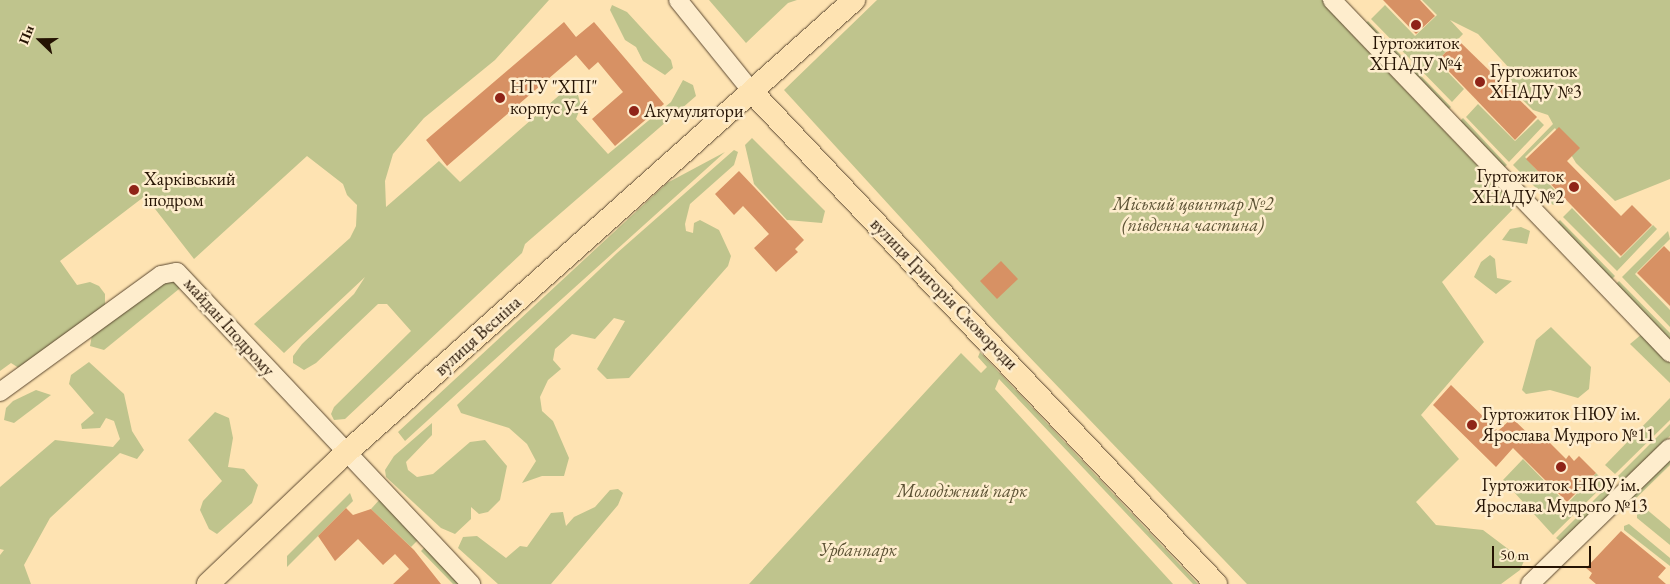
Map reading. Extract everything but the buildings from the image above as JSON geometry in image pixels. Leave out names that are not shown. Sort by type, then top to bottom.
[{"type":"main road","name":"вулиця Весніна","points":[[208,584],[346,454],[753,93],[854,0]]},
{"type":"main road","name":"вулиця Григорія Сковороди","points":[[753,93],[1216,584]]},
{"type":"street","name":"вулиця Григорія Сковороди","points":[[678,0],[753,93]]},
{"type":"street","points":[[1332,0],[1670,353]]},
{"type":"street","name":"майдан Іподрому","points":[[0,392],[155,280],[166,273],[178,272],[346,454]]},
{"type":"street","points":[[1530,584],[1670,448]]},
{"type":"street","points":[[346,454],[472,584]]},
{"type":"green space","name":"Харківський іподром","points":[[0,0],[549,0],[495,60],[424,118],[393,154],[385,181],[386,207],[439,161],[460,182],[563,92],[578,95],[581,106],[576,119],[608,154],[671,102],[683,80],[693,85],[696,96],[525,244],[522,253],[345,419],[334,420],[331,414],[334,407],[411,331],[387,304],[378,304],[316,363],[304,370],[293,363],[293,356],[302,344],[354,294],[365,277],[284,353],[254,324],[350,238],[356,226],[357,205],[347,195],[343,184],[307,156],[194,259],[145,196],[60,261],[77,285],[90,282],[99,286],[105,294],[105,309],[22,370],[11,363],[0,371]]},
{"type":"green space","points":[[709,0],[797,0],[788,3],[746,43]]},
{"type":"green space","name":"Міський цвинтар №2 (південна частина)","points":[[877,0],[1328,0],[1340,11],[1344,26],[1516,206],[1442,282],[1484,342],[1421,415],[1459,459],[1416,502],[1436,525],[1483,530],[1524,561],[1520,570],[1501,584],[1247,584],[996,322],[784,90]]},
{"type":"green space","points":[[1422,0],[1670,0],[1670,179],[1615,201],[1576,163],[1555,128],[1525,157],[1561,197],[1553,205],[1513,165],[1553,124],[1548,115],[1533,110],[1506,84],[1510,69],[1478,34],[1450,20],[1463,34],[1437,61],[1464,89],[1452,102],[1371,19],[1385,5],[1415,36],[1437,15]]},
{"type":"green space","points":[[612,5],[627,12],[671,60],[673,68],[665,75],[643,61],[636,47],[625,40],[610,10]]},
{"type":"green space","points":[[1368,21],[1451,107],[1444,114],[1361,28]]},
{"type":"green space","points":[[1478,104],[1515,141],[1538,119],[1544,125],[1509,162],[1466,117]]},
{"type":"green space","points":[[1463,118],[1507,165],[1499,172],[1455,126]]},
{"type":"green space","points":[[752,138],[825,211],[822,223],[787,220],[754,184],[745,145]]},
{"type":"green space","points":[[734,150],[738,152],[734,165],[690,204],[685,224],[686,231],[693,233],[694,223],[700,220],[719,230],[731,256],[728,266],[629,378],[607,379],[597,369],[625,321],[614,318],[595,339],[572,334],[555,349],[553,360],[561,369],[548,380],[540,397],[542,411],[553,421],[569,458],[564,476],[542,476],[522,483],[536,461],[527,444],[509,428],[461,413],[457,405],[617,253]]},
{"type":"green space","points":[[725,152],[405,441],[398,432],[667,183]]},
{"type":"green space","points":[[1572,208],[1620,258],[1653,225],[1657,229],[1617,271],[1563,217]]},
{"type":"green space","points":[[1560,220],[1615,276],[1607,284],[1551,228]]},
{"type":"green space","points":[[1521,227],[1530,231],[1527,244],[1502,240],[1510,229]]},
{"type":"green space","points":[[1668,231],[1670,239],[1635,274],[1670,310],[1670,327],[1622,277]]},
{"type":"green space","points":[[1490,255],[1495,259],[1497,278],[1512,281],[1496,294],[1474,277],[1481,262]]},
{"type":"green space","points":[[166,276],[182,281],[179,289],[104,350],[90,346],[92,335]]},
{"type":"green space","points":[[1619,281],[1670,333],[1670,350],[1611,289]]},
{"type":"green space","points":[[1551,327],[1591,367],[1589,389],[1578,398],[1550,390],[1526,394],[1522,390],[1536,340]]},
{"type":"green space","points":[[1642,334],[1670,362],[1670,383],[1630,344]]},
{"type":"green space","name":"Молодіжний парк","points":[[980,352],[1198,584],[1193,584],[999,379],[995,389],[1173,584],[749,584],[961,353],[981,373],[987,367],[978,357]]},
{"type":"green space","points":[[89,362],[124,394],[132,431],[144,450],[137,459],[120,453],[50,518],[24,565],[31,584],[0,584],[0,555],[4,550],[0,549],[0,487],[55,440],[113,447],[120,439],[114,421],[106,418],[100,428],[82,429],[81,424],[94,413],[69,384],[71,375]]},
{"type":"green space","points":[[36,390],[51,395],[14,423],[4,420],[6,408],[13,401]]},
{"type":"green space","points":[[1670,398],[1670,420],[1615,474],[1605,465]]},
{"type":"green space","points":[[215,412],[229,418],[233,438],[228,467],[244,469],[258,485],[252,503],[217,534],[209,529],[200,510],[203,501],[222,481],[188,440]]},
{"type":"green space","points":[[432,423],[432,435],[406,462],[408,470],[417,477],[433,474],[470,442],[485,440],[507,466],[500,500],[488,512],[479,514],[471,507],[471,519],[455,534],[441,528],[386,477],[385,470],[394,456]]},
{"type":"green space","points":[[1670,424],[1670,436],[1623,483],[1617,477]]},
{"type":"green space","points":[[1670,456],[1670,465],[1626,508],[1622,504]]},
{"type":"green space","points":[[1523,459],[1567,504],[1596,473],[1606,483],[1553,535],[1503,480]]},
{"type":"green space","points":[[1610,484],[1613,491],[1609,496],[1561,542],[1556,538]]},
{"type":"green space","points":[[618,489],[623,493],[618,505],[551,584],[498,584],[458,548],[463,537],[477,536],[506,558],[520,546],[527,547],[551,513],[563,512],[566,526],[574,517],[595,507],[610,490]]},
{"type":"green space","points":[[350,493],[353,501],[287,567],[287,556]]},
{"type":"green space","points":[[381,498],[420,538],[411,547],[371,509]]},
{"type":"green space","points":[[1645,508],[1670,529],[1670,545],[1637,518],[1637,510]]},
{"type":"green space","points":[[1629,524],[1670,558],[1670,566],[1624,530],[1624,526]]},
{"type":"green space","points":[[427,545],[467,584],[453,584],[421,551]]},
{"type":"place","name":"Гуртожиток ХНАДУ №4","points":[[1416,25]]},
{"type":"place","name":"Гуртожиток ХНАДУ №3","points":[[1480,82]]},
{"type":"place","name":"НТУ \"ХПІ\" корпус У-4","points":[[500,98]]},
{"type":"place","name":"Акумулятори","points":[[634,111]]},
{"type":"place","name":"Гуртожиток ХНАДУ №2","points":[[1574,187]]},
{"type":"place","name":"Харківський іподром","points":[[134,190]]},
{"type":"place","name":"Гуртожиток НЮУ ім. Ярослава Мудрого №11","points":[[1472,425]]},
{"type":"place","name":"Гуртожиток НЮУ ім. Ярослава Мудрого №13","points":[[1561,467]]},
{"type":"park label","name":"Урбанпарк","points":[[858,550]]}]
